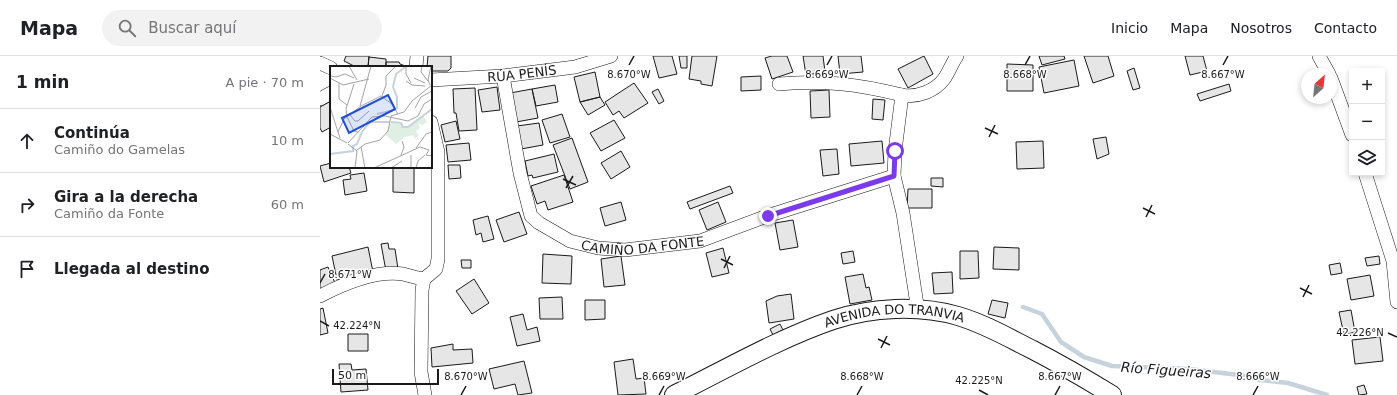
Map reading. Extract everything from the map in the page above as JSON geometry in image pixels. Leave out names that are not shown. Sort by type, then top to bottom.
[{"type":"main road","name":"AVENIDA DO TRANVIA","points":[[674,395],[797,335],[834,320],[888,309],[936,312],[958,316],[982,325],[1055,362],[1112,395]]},
{"type":"street","points":[[416,66],[417,56]]},
{"type":"street","name":"RÚA PENÍS","points":[[432,80],[502,76],[575,66],[611,56]]},
{"type":"street","points":[[778,84],[810,81],[863,86],[910,97],[928,92],[944,79],[957,56]]},
{"type":"street","points":[[1319,56],[1326,68]]},
{"type":"street","points":[[320,63],[330,68]]},
{"type":"street","name":"CAMIÑO DA FONTE","points":[[502,76],[520,173],[531,216],[539,223],[570,241],[598,248],[625,250],[700,241],[768,216],[894,176]]},
{"type":"street","points":[[320,99],[330,94]]},
{"type":"street","points":[[1337,94],[1349,127]]},
{"type":"street","points":[[902,95],[895,151],[894,176],[903,212],[918,311]]},
{"type":"street","points":[[425,395],[421,372],[422,290],[424,280],[436,269],[438,259],[438,152],[432,126]]},
{"type":"street","points":[[1366,176],[1393,261],[1397,302]]},
{"type":"street","points":[[320,296],[341,285],[373,276],[402,274],[424,280]]},
{"type":"building","points":[[346,56],[369,56],[368,66],[354,66],[344,61]]},
{"type":"building","points":[[428,56],[451,56],[451,68],[448,71],[432,71],[432,66],[427,66]]},
{"type":"building","points":[[653,56],[672,56],[677,74],[659,78]]},
{"type":"building","points":[[679,56],[687,56],[687,68],[681,68]]},
{"type":"building","points":[[692,56],[717,56],[712,86],[701,84],[701,81],[689,79]]},
{"type":"building","points":[[772,56],[787,56],[793,72],[772,79],[765,58]]},
{"type":"building","points":[[803,56],[823,56],[825,72],[806,75]]},
{"type":"building","points":[[838,56],[861,56],[863,72],[840,74]]},
{"type":"building","points":[[924,56],[933,74],[908,88],[898,69]]},
{"type":"building","points":[[1039,56],[1064,56],[1065,59],[1042,65]]},
{"type":"building","points":[[1084,56],[1108,56],[1114,76],[1093,83]]},
{"type":"building","points":[[1185,56],[1203,56],[1207,71],[1190,75]]},
{"type":"building","points":[[369,57],[386,59],[386,66],[368,66]]},
{"type":"building","points":[[1074,60],[1079,86],[1044,93],[1039,67]]},
{"type":"building","points":[[386,62],[399,62],[405,66],[386,66]]},
{"type":"building","points":[[1007,64],[1033,65],[1033,91],[1007,91]]},
{"type":"building","points":[[1134,68],[1140,88],[1133,90],[1127,71]]},
{"type":"building","points":[[595,72],[600,97],[580,102],[574,77]]},
{"type":"building","points":[[761,76],[761,90],[741,91],[741,77]]},
{"type":"building","points":[[634,83],[648,103],[624,118],[619,111],[613,115],[605,102]]},
{"type":"building","points":[[1229,84],[1231,91],[1200,101],[1197,94]]},
{"type":"building","points":[[555,85],[558,102],[536,106],[532,89]]},
{"type":"building","points":[[497,87],[500,110],[482,112],[478,90]]},
{"type":"building","points":[[475,88],[477,130],[459,131],[456,113],[454,113],[453,89]]},
{"type":"building","points":[[532,89],[538,118],[516,122],[510,93]]},
{"type":"building","points":[[658,89],[664,101],[659,104],[652,92]]},
{"type":"building","points":[[829,90],[830,117],[811,118],[810,91]]},
{"type":"building","points":[[600,97],[605,105],[588,115],[580,102]]},
{"type":"building","points":[[873,99],[885,100],[883,120],[872,119]]},
{"type":"building","points":[[330,102],[330,128],[322,132],[320,128],[320,107]]},
{"type":"building","points":[[562,114],[570,137],[550,143],[542,120]]},
{"type":"building","points":[[614,120],[625,138],[601,151],[590,133]]},
{"type":"building","points":[[456,121],[460,139],[445,142],[441,125]]},
{"type":"building","points":[[539,123],[543,145],[521,149],[517,126]]},
{"type":"building","points":[[1106,137],[1109,154],[1097,159],[1093,139]]},
{"type":"building","points":[[572,138],[588,182],[570,189],[553,145]]},
{"type":"building","points":[[882,141],[884,163],[851,166],[849,144]]},
{"type":"building","points":[[1043,141],[1044,168],[1017,169],[1016,142]]},
{"type":"building","points":[[469,143],[471,160],[448,162],[446,145]]},
{"type":"building","points":[[837,149],[839,174],[823,176],[820,150]]},
{"type":"building","points":[[621,151],[630,167],[611,179],[601,163]]},
{"type":"building","points":[[554,154],[558,172],[533,178],[532,175],[528,176],[525,161]]},
{"type":"building","points":[[330,163],[330,168],[349,168],[351,173],[324,182],[320,166]]},
{"type":"building","points":[[448,165],[460,165],[461,178],[449,179]]},
{"type":"building","points":[[393,168],[414,168],[414,193],[393,192]]},
{"type":"building","points":[[364,173],[367,191],[345,195],[343,180],[351,179],[350,175]]},
{"type":"building","points":[[564,175],[573,202],[548,210],[545,201],[537,204],[531,186]]},
{"type":"building","points":[[931,178],[943,178],[943,187],[931,186]]},
{"type":"building","points":[[730,186],[733,193],[690,209],[687,202]]},
{"type":"building","points":[[908,189],[932,189],[932,208],[907,208]]},
{"type":"building","points":[[621,202],[626,220],[605,226],[600,208]]},
{"type":"building","points":[[718,202],[726,222],[707,230],[699,210]]},
{"type":"building","points":[[519,212],[527,234],[504,242],[496,220]]},
{"type":"building","points":[[488,216],[494,239],[483,242],[481,233],[476,235],[473,220]]},
{"type":"building","points":[[793,220],[798,247],[780,250],[775,223]]},
{"type":"building","points":[[388,243],[389,249],[395,249],[398,269],[386,271],[381,244]]},
{"type":"building","points":[[368,247],[373,272],[337,280],[332,256]]},
{"type":"building","points":[[994,247],[1019,248],[1019,270],[993,269]]},
{"type":"building","points":[[723,248],[729,273],[712,277],[706,253]]},
{"type":"building","points":[[853,251],[855,262],[843,264],[841,253]]},
{"type":"building","points":[[960,251],[978,251],[979,278],[960,279]]},
{"type":"building","points":[[543,254],[572,256],[571,284],[542,283]]},
{"type":"building","points":[[621,256],[625,285],[604,287],[601,259]]},
{"type":"building","points":[[1379,256],[1380,264],[1367,266],[1365,258]]},
{"type":"building","points":[[461,260],[471,260],[471,268],[462,268]]},
{"type":"building","points":[[1340,263],[1342,273],[1331,275],[1329,265]]},
{"type":"building","points":[[328,267],[335,283],[320,289],[320,270]]},
{"type":"building","points":[[952,272],[953,293],[934,294],[932,273]]},
{"type":"building","points":[[863,274],[866,288],[869,287],[872,300],[850,304],[845,277]]},
{"type":"building","points":[[1370,275],[1374,296],[1351,300],[1347,279]]},
{"type":"building","points":[[474,279],[489,303],[472,314],[456,291]]},
{"type":"building","points":[[791,294],[794,319],[769,323],[766,301],[777,296]]},
{"type":"building","points":[[562,297],[563,319],[540,319],[539,298]]},
{"type":"building","points":[[585,300],[605,300],[605,319],[585,320]]},
{"type":"building","points":[[992,300],[1008,303],[1005,318],[988,314]]},
{"type":"building","points":[[323,308],[328,333],[320,335],[320,309]]},
{"type":"building","points":[[1351,310],[1355,332],[1344,335],[1339,312]]},
{"type":"building","points":[[523,314],[527,330],[537,327],[540,341],[517,346],[510,317]]},
{"type":"building","points":[[780,324],[783,330],[773,335],[770,329]]},
{"type":"building","points":[[348,334],[368,334],[368,351],[348,351]]},
{"type":"building","points":[[1380,337],[1383,361],[1355,364],[1352,340]]},
{"type":"building","points":[[453,344],[453,350],[472,349],[473,363],[432,367],[431,348]]},
{"type":"building","points":[[633,359],[636,379],[644,378],[646,394],[618,395],[614,362]]},
{"type":"building","points":[[524,361],[532,393],[518,395],[515,384],[494,389],[489,369]]},
{"type":"building","points":[[339,364],[351,364],[352,370],[366,369],[368,390],[341,392]]},
{"type":"building","points":[[1364,385],[1367,394],[1359,395],[1357,387]]},
{"type":"waterway","name":"Río Figueiras","points":[[1023,307],[1042,314],[1061,342],[1084,357],[1112,366],[1189,369],[1239,375],[1260,380],[1288,383],[1327,395]]},
{"type":"route","points":[[768,216],[894,176],[895,151]]}]
